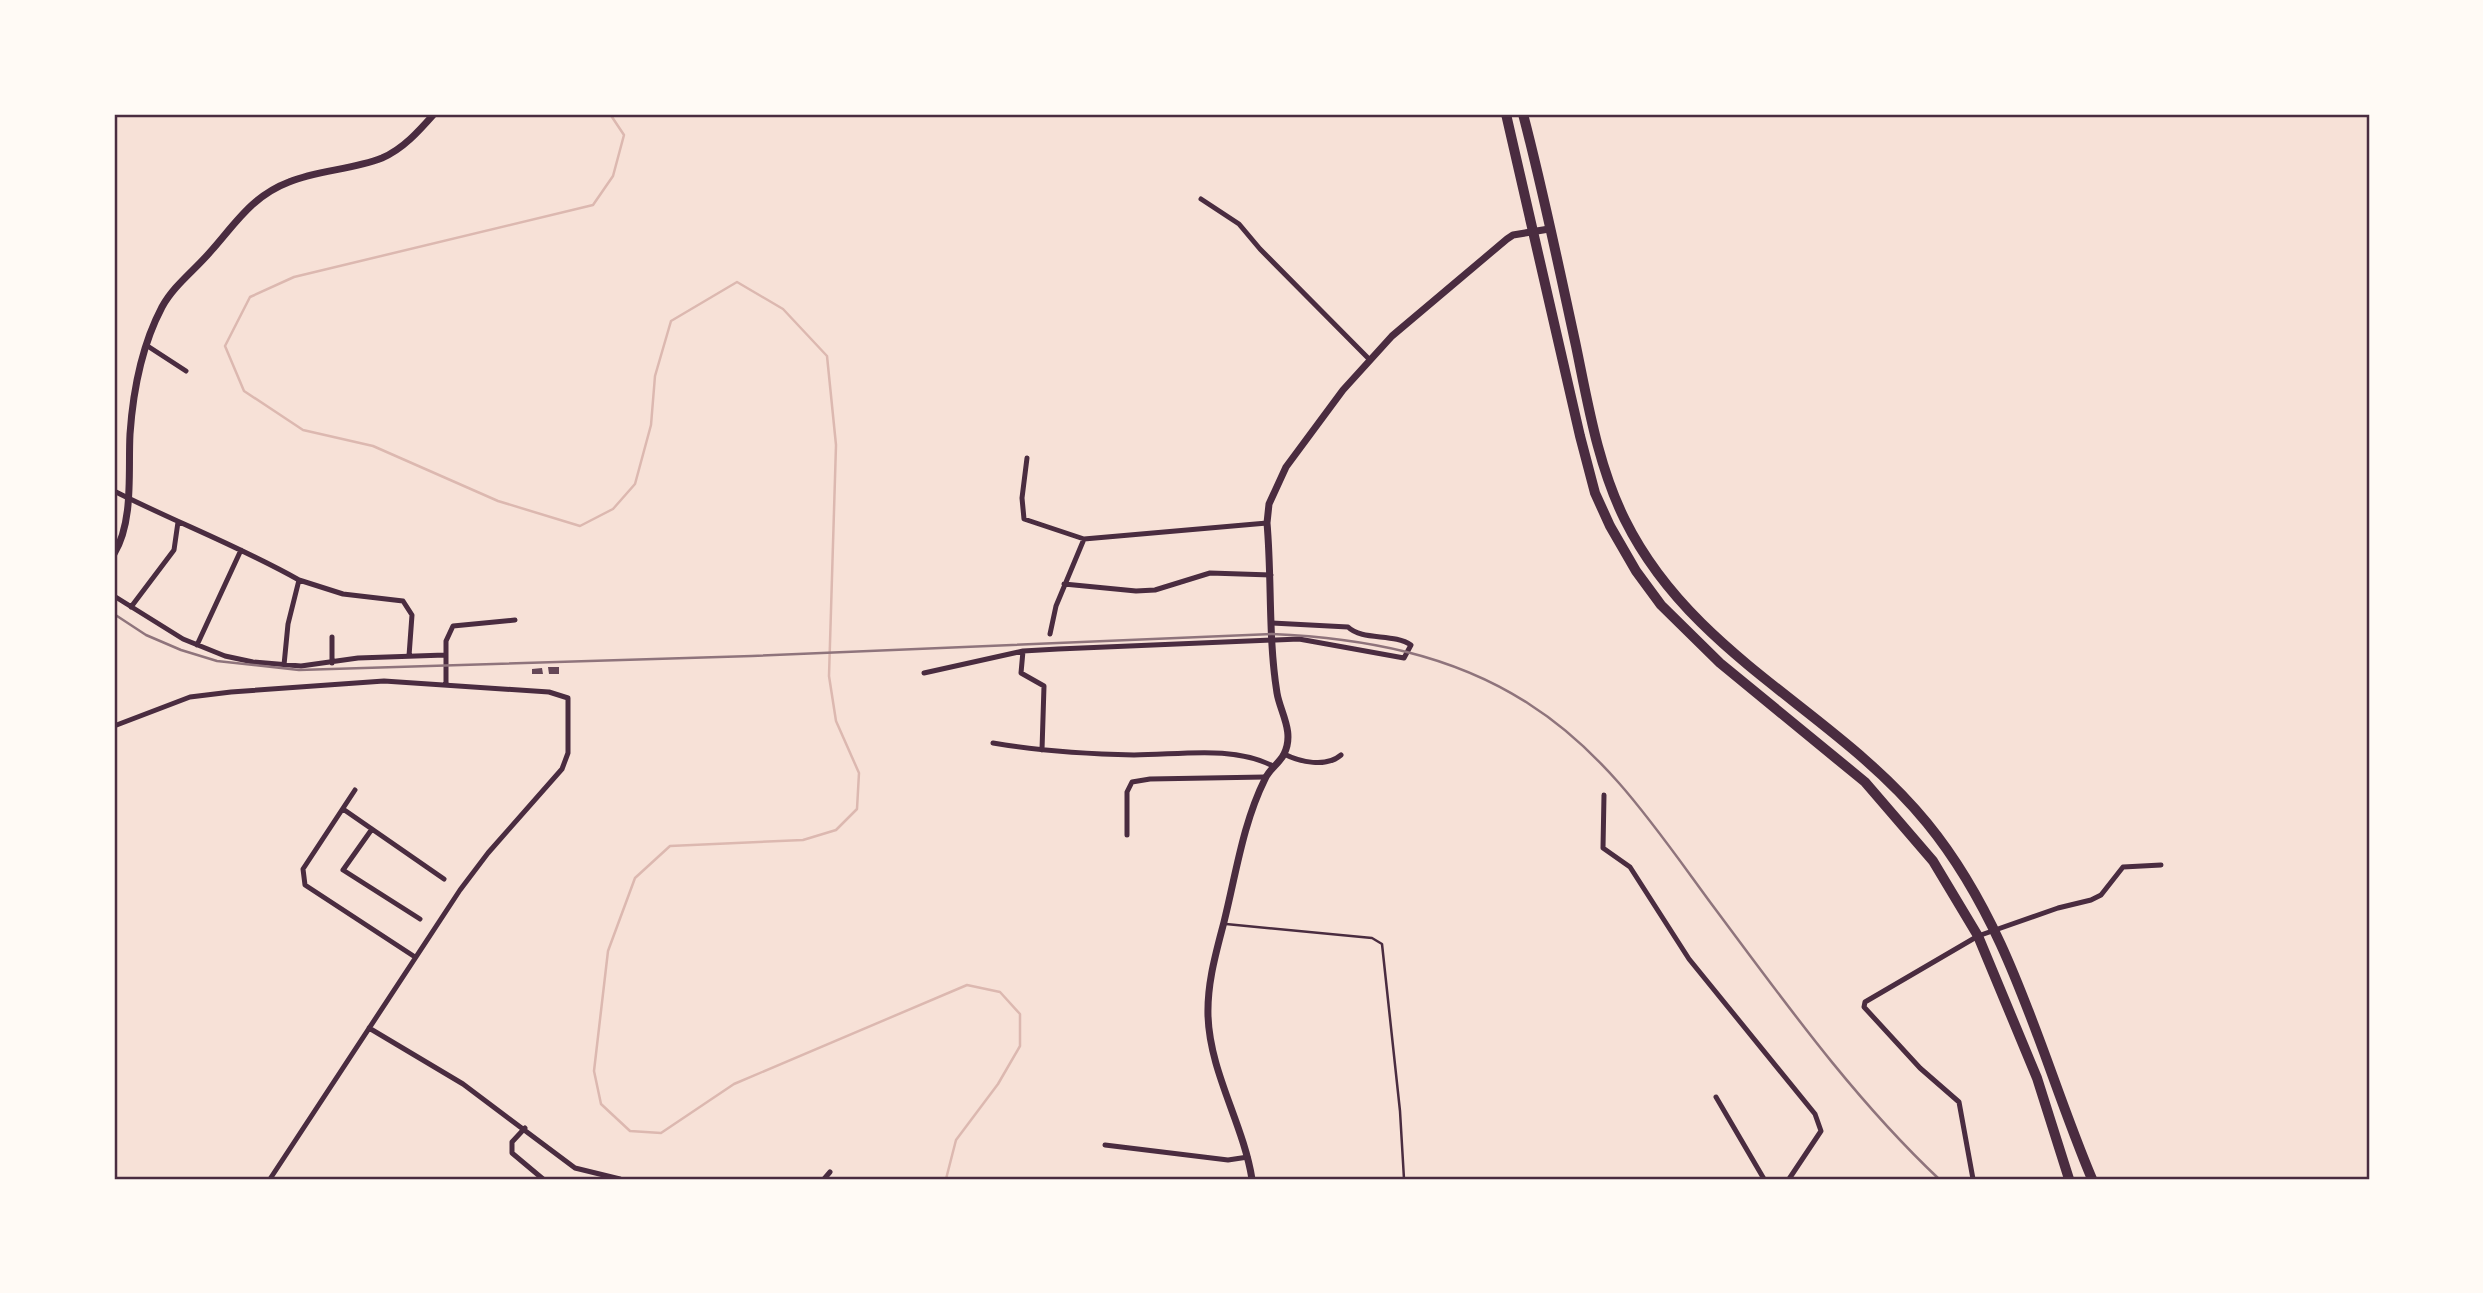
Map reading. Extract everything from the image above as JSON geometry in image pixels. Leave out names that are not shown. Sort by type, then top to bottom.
[{"type":"highway","points":[[1506,114],[1531,231],[1595,493],[1636,571],[1661,604],[1720,663],[1866,782],[1933,861],[1978,936],[2037,1078],[2069,1179]]},
{"type":"highway","points":[[1523,114],[1606,471],[1625,519],[1649,561],[1678,601],[1705,629],[1880,775],[1927,823],[1995,930],[2016,975],[2092,1179]]},
{"type":"street","points":[[114,554],[121,537],[127,498],[130,430],[146,345],[162,307],[174,289],[247,209],[290,181],[381,158],[406,143],[433,114]]},
{"type":"street","points":[[1201,199],[1240,224],[1260,249],[1369,359]]},
{"type":"street","points":[[1252,1179],[1248,1157],[1221,1082],[1212,1048],[1208,1015],[1214,954],[1235,871],[1265,777],[1284,754],[1287,724],[1284,710],[1278,700],[1272,640],[1272,575],[1267,523],[1269,504],[1286,467],[1369,359],[1507,239],[1513,235],[1549,229]]},
{"type":"street","points":[[146,345],[186,371]]},
{"type":"street","points":[[1027,458],[1022,498],[1024,519],[1084,538],[1267,523]]},
{"type":"street","points":[[114,491],[192,526],[299,580],[348,594],[403,601],[412,615],[409,656]]},
{"type":"street","points":[[131,607],[174,550],[178,522]]},
{"type":"street","points":[[1050,634],[1064,584],[1084,538]]},
{"type":"street","points":[[197,645],[241,550]]},
{"type":"street","points":[[1064,584],[1136,591],[1155,590],[1210,573],[1272,575]]},
{"type":"street","points":[[285,665],[288,624],[299,580]]},
{"type":"street","points":[[114,596],[197,645],[225,656],[285,665],[332,663],[358,658],[445,655]]},
{"type":"street","points":[[446,684],[445,655],[448,633],[453,626],[515,620]]},
{"type":"street","points":[[924,673],[1023,651],[1272,640],[1299,639],[1404,658],[1408,654],[1409,642],[1352,632],[1348,627],[1272,623]]},
{"type":"street","points":[[332,637],[332,663]]},
{"type":"street","points":[[1023,651],[1021,673],[1044,686],[1042,750]]},
{"type":"street","points":[[114,726],[190,697],[384,681],[566,695],[570,705],[568,753],[562,769],[488,853],[415,957],[270,1179]]},
{"type":"street","points":[[993,743],[1042,750],[1131,755],[1245,754],[1273,766]]},
{"type":"street","points":[[1284,754],[1306,762],[1327,762],[1340,755]]},
{"type":"street","points":[[1127,835],[1128,792],[1132,782],[1150,779],[1265,777]]},
{"type":"street","points":[[355,790],[303,869],[305,885],[415,957]]},
{"type":"street","points":[[1604,795],[1603,848],[1630,867],[1689,959],[1815,1114],[1821,1131],[1789,1179]]},
{"type":"street","points":[[343,809],[444,879]]},
{"type":"street","points":[[372,829],[343,870],[420,919]]},
{"type":"street","points":[[1973,1179],[1959,1102],[1920,1068],[1864,1007],[1874,995],[1978,936],[2091,900],[2101,895],[2123,867],[2161,865]]},
{"type":"street","points":[[369,1028],[463,1084],[575,1168],[620,1179]]},
{"type":"street","points":[[1716,1097],[1764,1179]]},
{"type":"street","points":[[525,1128],[512,1142],[512,1153],[543,1179]]},
{"type":"street","points":[[1105,1145],[1228,1160],[1248,1157]]},
{"type":"street","points":[[824,1179],[830,1171]]},
{"type":"lane","points":[[1224,923],[1372,938],[1382,944],[1400,1111],[1404,1179]]},
{"type":"building","points":[[548,667],[559,667],[559,674],[549,674]]},
{"type":"building","points":[[542,668],[543,674],[532,674],[532,669]]},
{"type":"waterway","points":[[610,114],[624,135],[613,176],[593,205],[294,277],[250,297],[225,346],[244,391],[303,430],[373,446],[498,501],[580,526],[613,509],[635,484],[651,425],[655,376],[671,321],[737,282],[783,309],[827,356],[836,445],[829,676],[836,721],[859,773],[857,809],[836,830],[803,840],[670,846],[635,878],[608,951],[594,1071],[601,1104],[630,1131],[661,1133],[734,1084],[967,985],[1000,992],[1020,1014],[1020,1046],[998,1084],[956,1140],[946,1179]]},
{"type":"railway","points":[[114,614],[146,635],[217,661],[299,670],[752,656],[1272,634],[1373,645],[1438,661],[1500,687],[1529,704],[1583,746],[1608,771],[1652,823],[1820,1048],[1877,1116],[1939,1179]]}]
